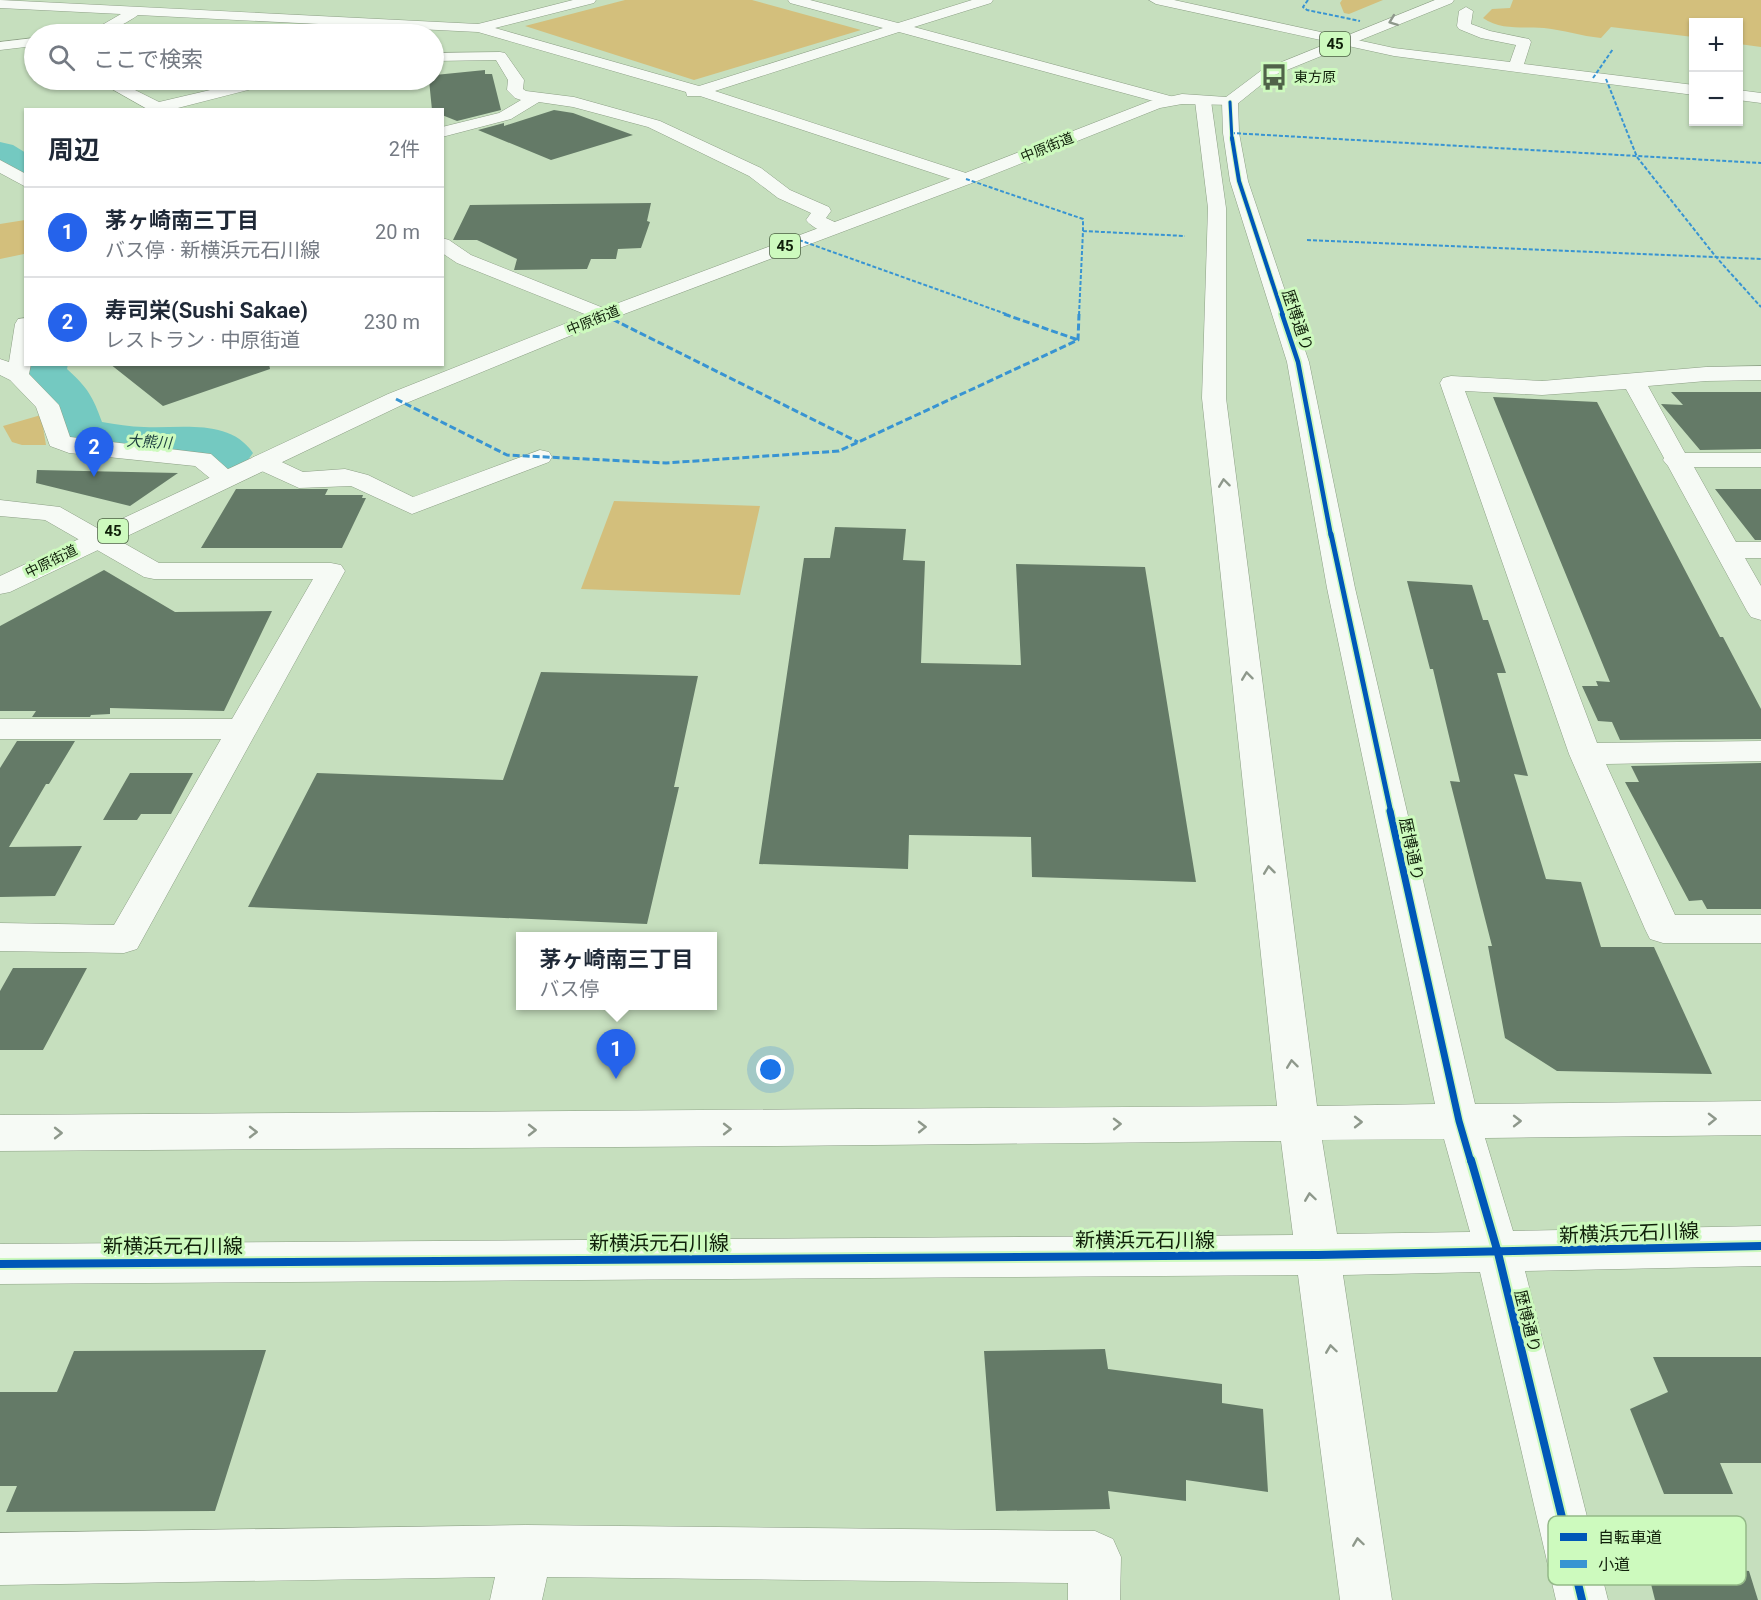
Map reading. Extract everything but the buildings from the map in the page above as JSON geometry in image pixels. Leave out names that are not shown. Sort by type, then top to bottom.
[{"type":"street","points":[[114,24],[159,0]]},
{"type":"street","points":[[444,37],[590,0]]},
{"type":"street","points":[[795,0],[1168,100]]},
{"type":"street","points":[[666,101],[986,0]]},
{"type":"street","points":[[1156,0],[1405,53],[1689,89]]},
{"type":"street","name":"45","points":[[1259,62],[1413,0]]},
{"type":"street","name":"45","points":[[1216,97],[1248,86],[1267,73],[1343,41],[1447,0]]},
{"type":"street","points":[[0,4],[398,24]]},
{"type":"street","points":[[1466,11],[1464,26],[1475,32],[1524,42],[1515,68]]},
{"type":"street","points":[[444,26],[479,28],[700,91],[966,179]]},
{"type":"street","points":[[0,46],[24,43]]},
{"type":"street","points":[[444,56],[493,54],[500,56],[516,80],[514,90],[521,95],[574,102],[621,114],[654,124],[687,138],[755,172],[784,194],[822,211],[815,220],[832,228]]},
{"type":"street","points":[[124,90],[160,108],[231,90]]},
{"type":"street","points":[[1743,96],[1761,98]]},
{"type":"street","points":[[444,131],[505,116],[536,97]]},
{"type":"street","points":[[1216,97],[1214,398],[1299,1122],[1366,1600]]},
{"type":"street","name":"中原街道","points":[[0,586],[396,399],[604,315],[966,179],[1168,100],[1216,97]]},
{"type":"street","name":"歴博通り","points":[[1216,97],[1231,133],[1239,181],[1298,363],[1341,588],[1459,1121],[1498,1253],[1562,1516]]},
{"type":"street","points":[[621,114],[644,107]]},
{"type":"street","points":[[444,133],[468,143]]},
{"type":"street","points":[[0,165],[24,181]]},
{"type":"street","points":[[444,245],[464,259],[604,315]]},
{"type":"street","points":[[24,330],[9,371],[47,405],[59,441],[69,446],[202,459],[226,479]]},
{"type":"street","points":[[1761,373],[1696,374],[1542,388],[1451,383],[1585,753],[1663,929],[1761,929]]},
{"type":"street","points":[[1633,380],[1761,611]]},
{"type":"street","points":[[262,462],[299,480],[345,477],[359,480],[412,506],[540,457]]},
{"type":"street","points":[[1676,460],[1761,460]]},
{"type":"street","points":[[0,508],[51,513],[154,571],[331,571],[124,939],[0,937]]},
{"type":"street","points":[[1726,550],[1761,550]]},
{"type":"street","points":[[0,729],[241,729]]},
{"type":"street","points":[[1585,753],[1761,751]]},
{"type":"street","points":[[0,1133],[765,1129],[1761,1118]]},
{"type":"street","name":"新横浜元石川線","points":[[0,1264],[1318,1255],[1498,1253],[1761,1245]]},
{"type":"street","points":[[516,1600],[526,1551]]},
{"type":"street","points":[[0,1559],[526,1551],[1095,1557],[1094,1600]]},
{"type":"street","name":"歴博通り","points":[[1578,1585],[1582,1600]]},
{"type":"shaded area","points":[[625,0],[752,0],[861,30],[694,80],[525,26]]},
{"type":"shaded area","points":[[1342,0],[1383,0],[1349,14],[1344,13],[1340,3]]},
{"type":"shaded area","points":[[1513,0],[1761,0],[1761,47],[1743,45],[1743,18],[1689,18],[1689,37],[1611,27],[1601,38],[1544,28],[1497,25],[1483,18],[1492,9],[1510,8]]},
{"type":"shaded area","points":[[24,220],[24,254],[0,259],[0,224]]},
{"type":"shaded area","points":[[41,415],[46,445],[22,445],[12,442],[3,426]]},
{"type":"shaded area","points":[[614,501],[760,506],[740,595],[581,589]]},
{"type":"waterway","name":"大熊川","points":[[0,153],[24,168]]},
{"type":"waterway","name":"大熊川","points":[[44,366],[43,373],[69,397],[81,435],[142,443],[208,443],[227,453]]},
{"type":"marked path","points":[[1308,0],[1303,7],[1307,10],[1360,21]]},
{"type":"marked path","points":[[1593,78],[1613,49]]},
{"type":"marked path","points":[[1606,79],[1637,157],[1716,257],[1761,307]]},
{"type":"marked path","points":[[1231,133],[1761,163]]},
{"type":"marked path","points":[[966,179],[1083,219],[1083,231]]},
{"type":"marked path","points":[[396,399],[507,455],[666,463],[839,451],[1078,340],[1083,231],[1185,236]]},
{"type":"marked path","points":[[799,240],[1078,340]]},
{"type":"marked path","points":[[1307,240],[1761,259]]},
{"type":"marked path","points":[[604,315],[858,442]]},
{"type":"cycle path","points":[[1230,102],[1231,133],[1239,181],[1298,362],[1341,588],[1459,1121],[1498,1253],[1562,1516]]},
{"type":"cycle path","points":[[0,1264],[1318,1255],[1761,1246]]},
{"type":"cycle path","points":[[1578,1585],[1582,1600]]},
{"type":"place","name":"東方原","points":[[1274,77]]},
{"type":"place","name":"寿司栄(Sushi Sakae)","points":[[94,477]]},
{"type":"place","name":"茅ヶ崎南三丁目","points":[[616,1079]]}]
